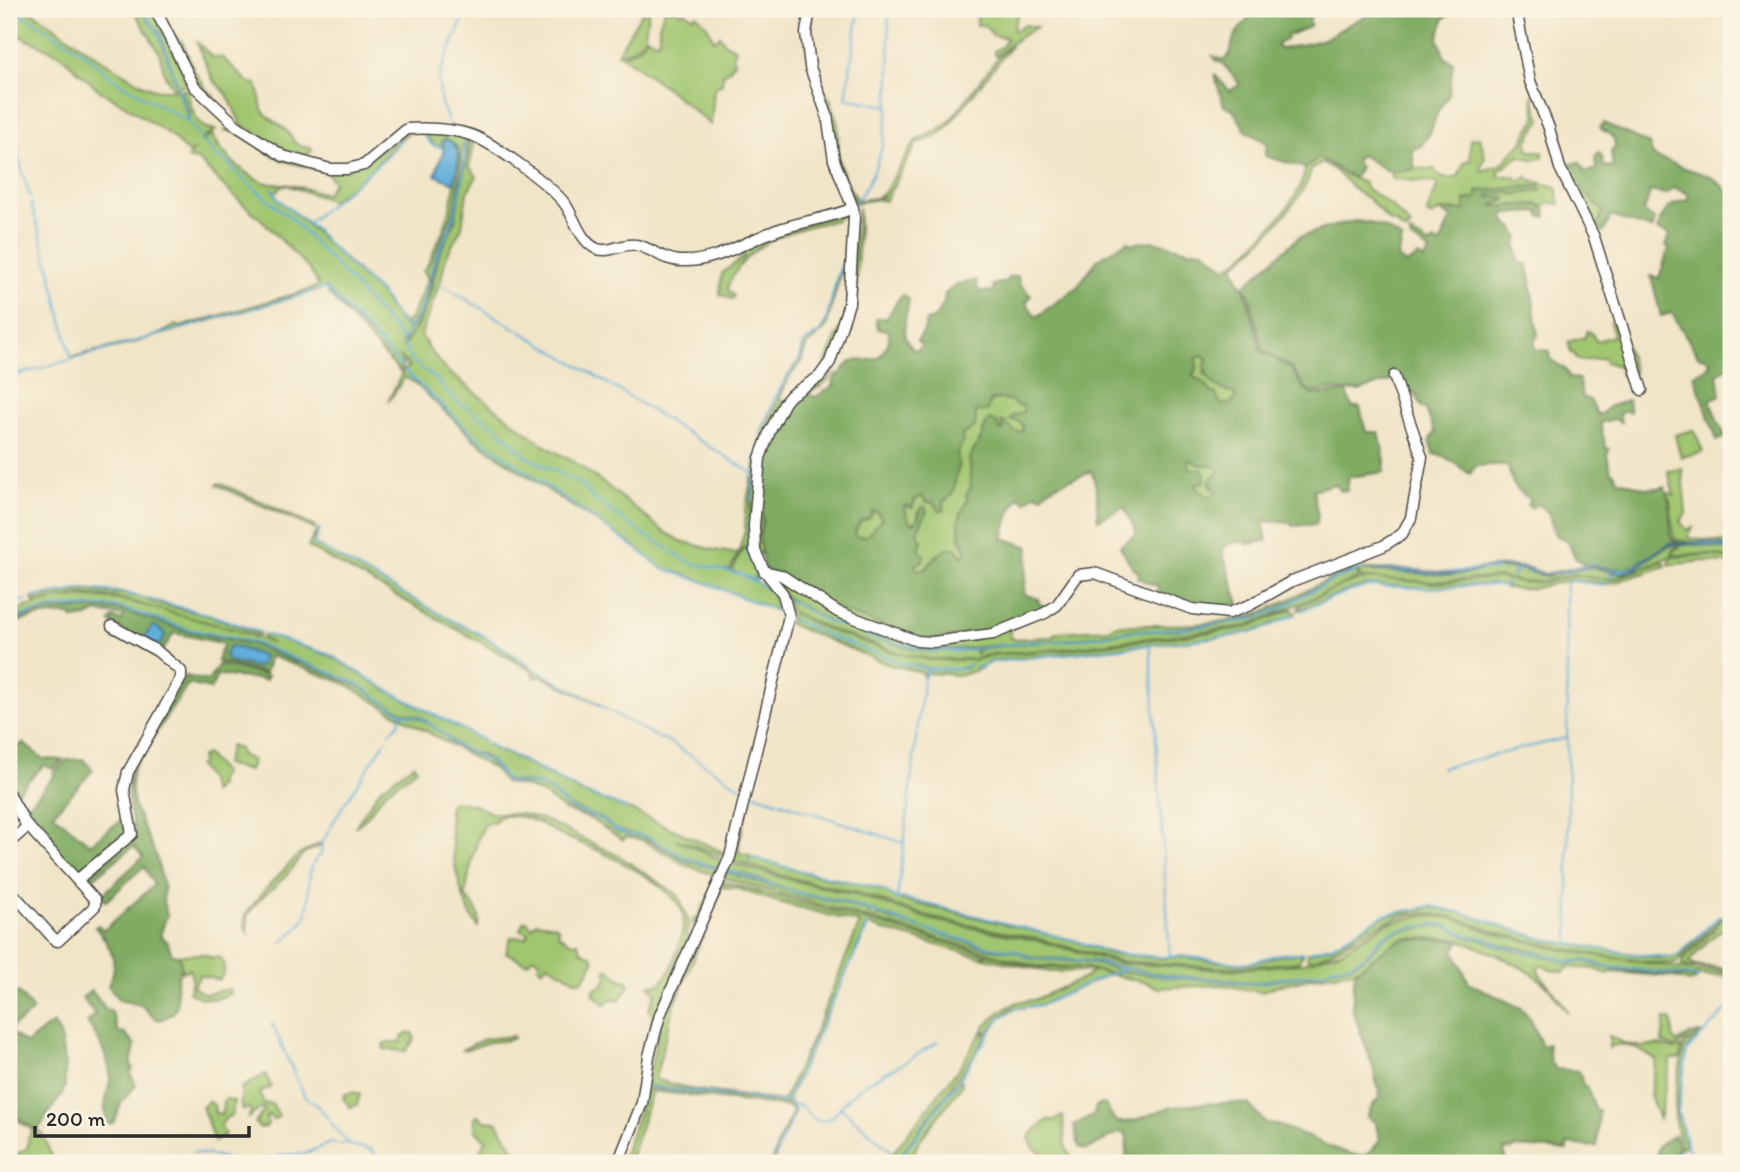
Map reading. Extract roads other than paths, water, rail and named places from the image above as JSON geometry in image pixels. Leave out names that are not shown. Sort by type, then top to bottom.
[{"type":"street","points":[[155,9],[194,86],[237,126],[283,156],[330,169],[347,169],[364,165],[407,129],[468,133],[498,150],[556,194],[586,241],[602,250],[638,245],[668,259],[680,262],[697,261],[776,231],[832,217],[853,208]]},
{"type":"street","points":[[618,1163],[642,1103],[649,1056],[660,1015],[725,869],[789,617],[783,594],[758,562],[754,540],[760,458],[785,402],[819,377],[830,362],[852,287],[853,208],[834,160],[827,115],[810,67],[806,33],[810,9]]},
{"type":"street","points":[[1516,9],[1530,81],[1549,128],[1560,168],[1594,237],[1642,390]]},
{"type":"street","points":[[764,570],[781,575],[838,612],[924,642],[975,638],[1014,627],[1051,610],[1078,575],[1095,573],[1192,609],[1219,613],[1237,611],[1292,581],[1383,546],[1402,534],[1407,527],[1422,457],[1394,376]]},
{"type":"street","points":[[76,880],[132,834],[124,790],[128,772],[181,678],[181,671],[157,651],[112,626]]},
{"type":"street","points":[[9,794],[18,813],[95,900],[95,906],[55,940],[9,889]]},
{"type":"street","points":[[9,843],[28,826]]},
{"type":"water","points":[[445,139],[452,142],[458,152],[454,183],[435,175],[444,149],[442,141]]},
{"type":"water","points":[[1705,542],[1731,547],[1731,550],[1674,544],[1636,568],[1621,573],[1592,567],[1545,576],[1517,568],[1485,569],[1450,575],[1356,570],[1399,569],[1454,573],[1481,568],[1510,566],[1529,568],[1545,574],[1586,565],[1627,570],[1670,543]]},
{"type":"water","points":[[153,625],[164,632],[165,636],[159,646],[144,638]]},
{"type":"water","points":[[232,646],[263,656],[261,665],[257,667],[229,661],[225,656]]},
{"type":"waterway","points":[[143,9],[159,32],[189,120]]},
{"type":"waterway","points":[[450,126],[440,100],[439,76],[465,14],[458,9]]},
{"type":"waterway","points":[[859,9],[846,98],[887,106]]},
{"type":"waterway","points":[[856,201],[879,158],[885,134],[890,83],[888,9]]},
{"type":"waterway","points":[[9,10],[27,17],[81,51],[115,80],[189,122],[215,155],[228,163],[244,180],[293,220],[345,275],[398,334],[412,361],[434,377],[455,400],[494,425],[527,457],[581,484],[593,498],[632,527],[691,563],[740,574],[774,591]]},
{"type":"waterway","points":[[9,128],[30,197]]},
{"type":"waterway","points":[[421,132],[432,145],[443,148]]},
{"type":"waterway","points":[[409,328],[421,307],[436,258],[453,218],[463,171],[465,137]]},
{"type":"waterway","points":[[307,224],[379,163],[401,140]]},
{"type":"waterway","points":[[273,189],[278,199],[315,229],[347,263],[382,294],[409,331],[403,340]]},
{"type":"waterway","points":[[31,203],[71,357]]},
{"type":"waterway","points":[[752,499],[757,456],[767,416],[779,390],[799,361],[804,343],[820,332],[826,321],[838,273],[845,259],[847,227]]},
{"type":"waterway","points":[[442,285],[752,473]]},
{"type":"waterway","points":[[9,377],[322,289],[326,289],[401,366]]},
{"type":"waterway","points":[[405,371],[474,435],[663,569],[707,583],[785,615]]},
{"type":"waterway","points":[[750,518],[748,555],[757,572],[757,580]]},
{"type":"waterway","points":[[320,529],[314,544],[483,635],[543,674],[660,739],[663,738],[742,788]]},
{"type":"waterway","points":[[788,599],[828,622],[859,631],[869,637],[929,651],[961,651],[1249,620],[1277,610],[1334,579],[1364,569]]},
{"type":"waterway","points":[[1481,570],[1497,569]]},
{"type":"waterway","points":[[1513,575],[1519,569]]},
{"type":"waterway","points":[[1619,570],[1631,569]]},
{"type":"waterway","points":[[1450,572],[1476,570]]},
{"type":"waterway","points":[[1610,578],[1613,573]]},
{"type":"waterway","points":[[1569,943],[1566,584],[1570,581],[1605,585],[1608,583]]},
{"type":"waterway","points":[[1301,611],[1368,586],[1426,588],[1508,584]]},
{"type":"waterway","points":[[32,597],[83,589],[122,592],[211,615],[260,632]]},
{"type":"waterway","points":[[9,603],[27,600]]},
{"type":"waterway","points":[[9,619],[59,607],[118,607],[187,629],[252,642],[356,683],[402,713],[421,718],[443,733],[452,743],[492,763],[508,782],[538,785],[552,792],[568,807],[603,820],[614,829],[626,834],[648,837],[685,858],[719,869]]},
{"type":"waterway","points":[[975,667],[993,662],[1232,636],[1261,630],[1294,615]]},
{"type":"waterway","points":[[793,620],[905,664],[928,669],[963,669],[969,665]]},
{"type":"waterway","points":[[265,634],[331,655],[497,750],[506,752],[585,793],[628,809]]},
{"type":"waterway","points":[[1150,647],[1170,956]]},
{"type":"waterway","points":[[752,793],[904,843],[919,714],[924,678],[928,669]]},
{"type":"waterway","points":[[390,733],[399,723],[402,714]]},
{"type":"waterway","points":[[1441,768],[1566,738]]},
{"type":"waterway","points":[[282,943],[305,918],[311,868],[321,854],[322,843],[387,739]]},
{"type":"waterway","points":[[749,861],[752,857],[867,885],[897,899],[904,843]]},
{"type":"waterway","points":[[728,871],[802,894],[842,902],[927,930],[989,947],[1013,950],[1031,958],[1092,962],[1164,976],[1254,983],[1324,972],[1333,967],[1350,965],[1366,955],[1382,938],[1395,931],[1437,924],[1468,936],[1484,938],[1500,946],[1570,963],[1584,961],[1609,967],[1699,977]]},
{"type":"waterway","points":[[897,899],[904,898],[1073,940],[1112,953],[1182,956],[1239,963],[1280,954],[1303,953]]},
{"type":"waterway","points":[[1309,952],[1333,945],[1383,915],[1432,906],[1544,939],[1628,954],[1673,957],[1719,916]]},
{"type":"waterway","points":[[1724,915],[1731,911]]},
{"type":"waterway","points":[[774,1163],[794,1115],[795,1110],[788,1098],[869,924]]},
{"type":"waterway","points":[[896,1163],[960,1079],[1000,1018],[1018,1008],[1042,1005],[1124,969]]},
{"type":"waterway","points":[[1692,1163],[1678,1112],[1687,1051],[1731,1005]]},
{"type":"waterway","points":[[272,1024],[305,1097],[317,1105],[349,1145],[372,1150],[378,1163]]},
{"type":"waterway","points":[[794,1105],[799,1105],[816,1121],[827,1120],[862,1086],[938,1042]]},
{"type":"waterway","points":[[650,1087],[786,1102]]},
{"type":"waterway","points":[[840,1107],[891,1151]]},
{"type":"waterway","points":[[253,1163],[281,1155],[305,1154],[330,1143],[346,1145]]},
{"type":"waterway","points":[[1666,1163],[1680,1150]]},
{"type":"waterway","points":[[192,1152],[237,1163]]}]
